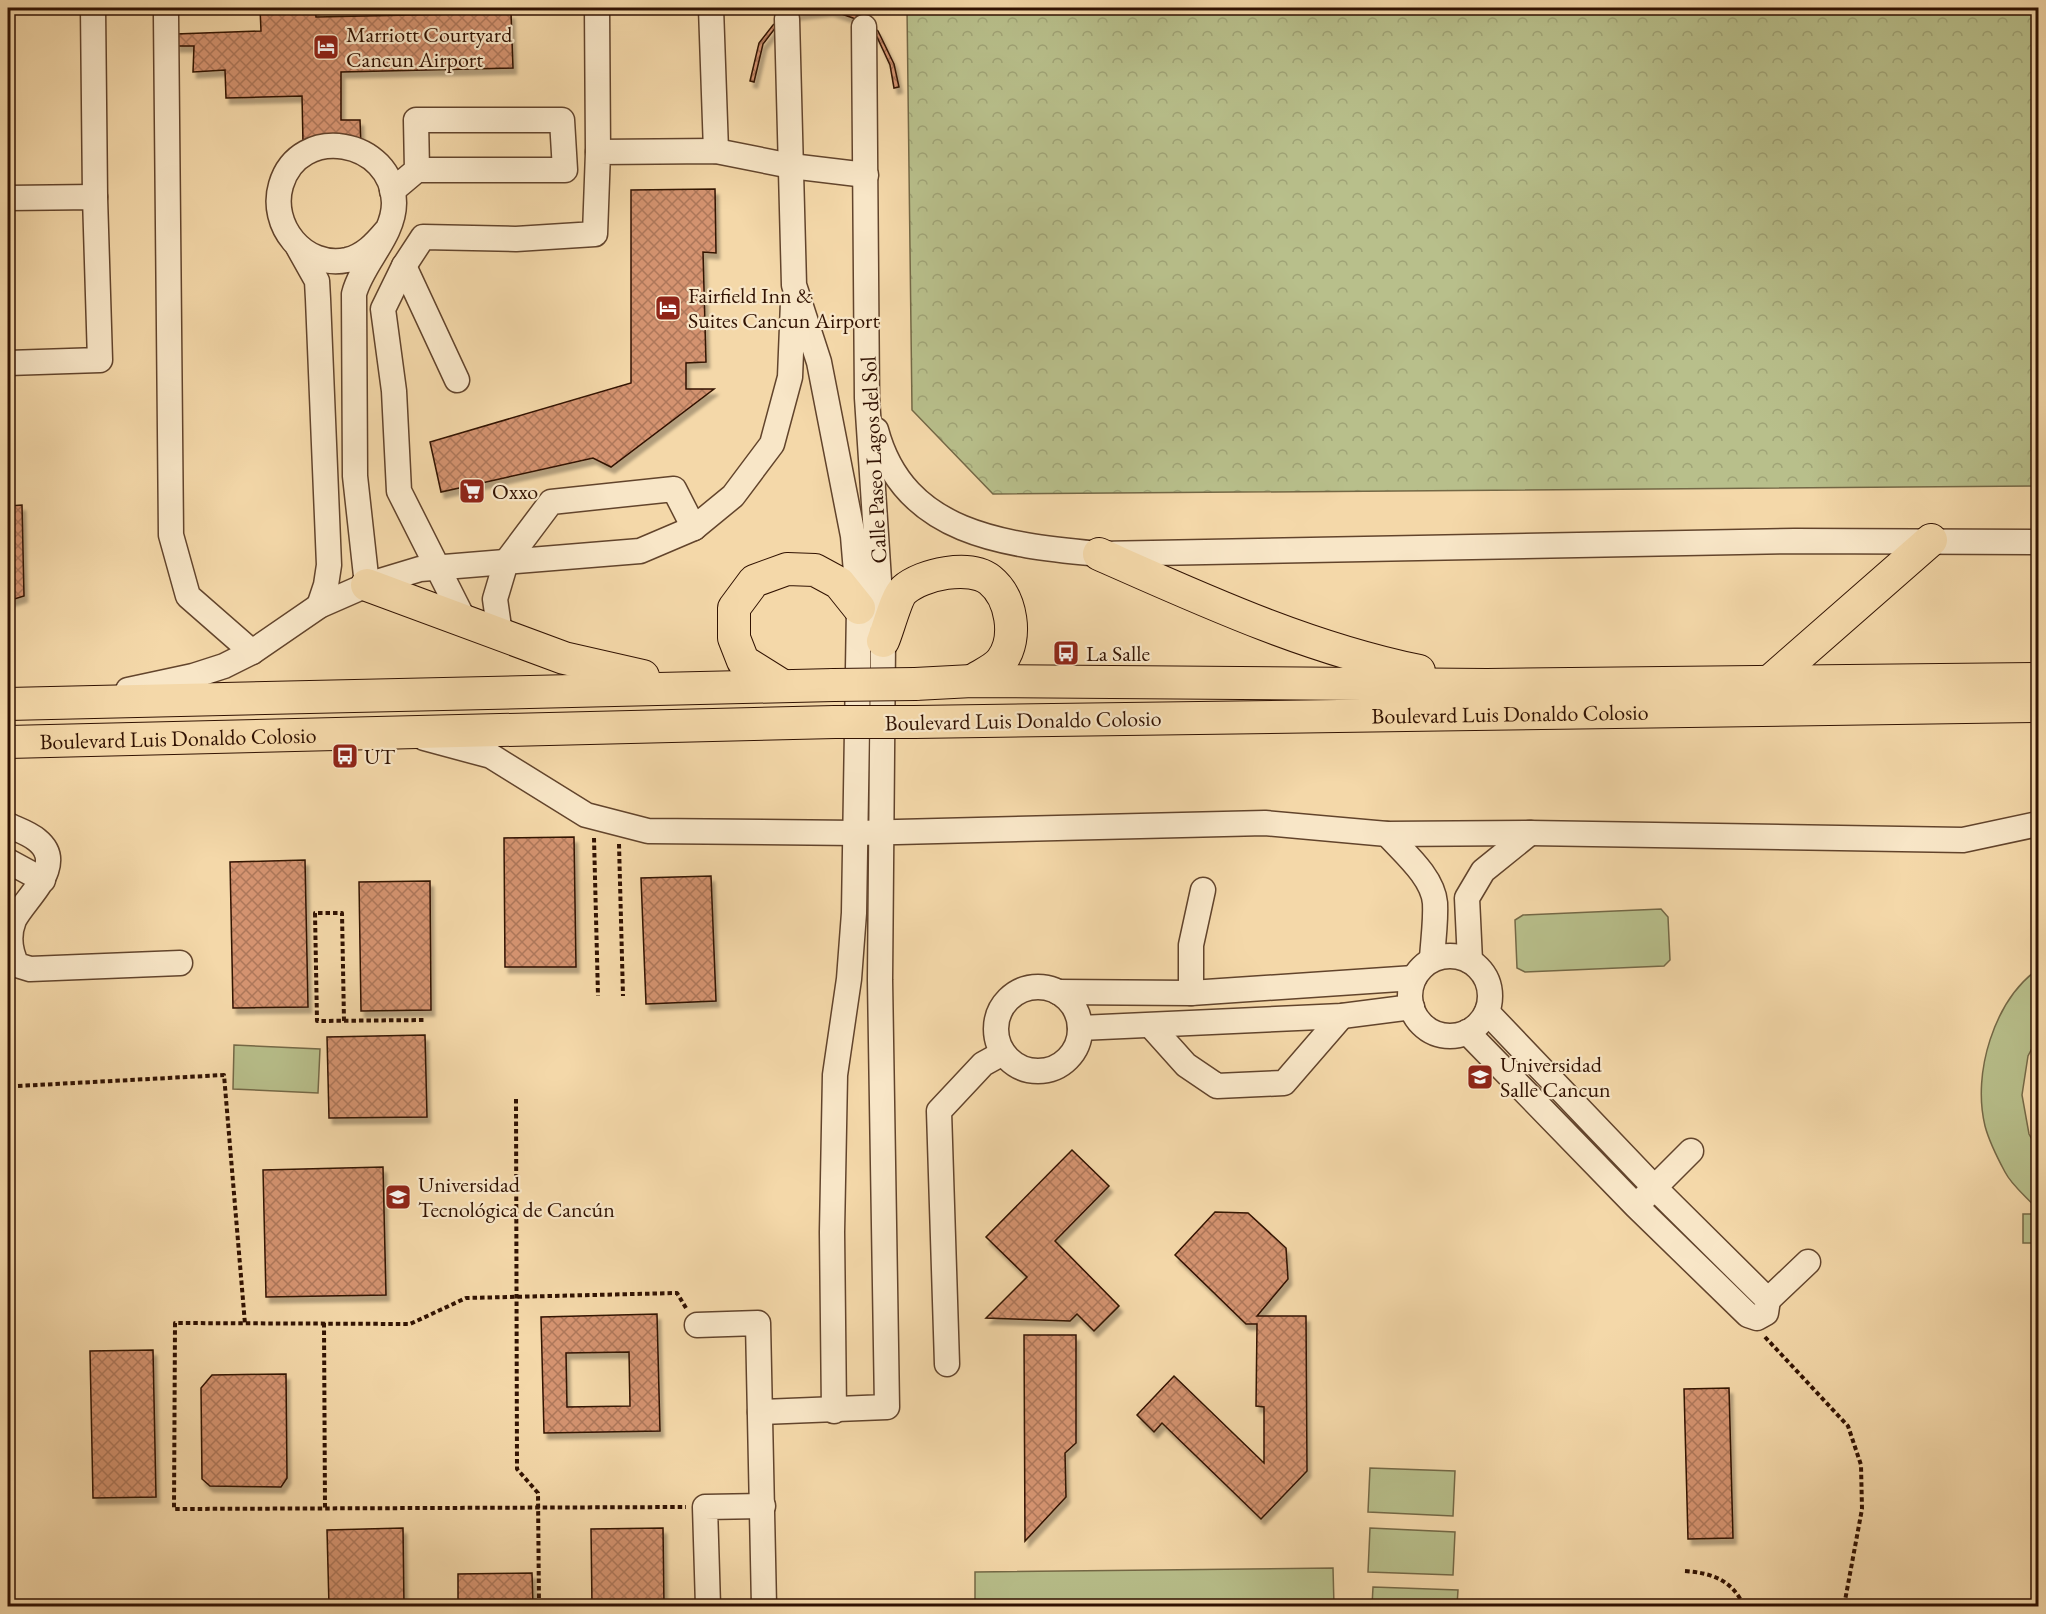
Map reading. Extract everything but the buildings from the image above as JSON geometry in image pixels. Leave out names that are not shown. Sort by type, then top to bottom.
[{"type":"main road","points":[[1769,682],[1931,540]]},
{"type":"main road","points":[[1099,554],[1233,613],[1363,659],[1487,685]]},
{"type":"main road","points":[[783,686],[744,661],[734,638],[734,608],[754,581],[787,569],[815,570],[839,584],[859,608]]},
{"type":"main road","points":[[884,641],[902,591],[929,575],[962,572],[990,580],[1008,605],[1012,636],[1002,661],[972,681]]},
{"type":"main road","points":[[367,585],[587,665],[709,687]]},
{"type":"main road","name":"Boulevard Luis Donaldo Colosio","points":[[17,704],[972,681],[1487,685],[2038,679]]},
{"type":"main road","name":"Boulevard Luis Donaldo Colosio","points":[[16,746],[835,722],[2038,706]]},
{"type":"street","points":[[8,363],[100,360],[93,8]]},
{"type":"street","points":[[464,620],[399,491],[394,391],[383,309],[404,266],[423,237],[516,239],[595,234],[598,152],[597,8]]},
{"type":"street","points":[[711,8],[716,151]]},
{"type":"street","name":"Calle Paseo Lagos del Sol","points":[[787,14],[794,285],[821,374],[853,536],[859,608],[868,831]]},
{"type":"street","points":[[165,16],[171,535],[188,596],[252,652]]},
{"type":"street","name":"Calle Paseo Lagos del Sol","points":[[865,18],[867,398],[884,641],[868,831]]},
{"type":"street","points":[[392,190],[417,170],[565,170],[562,120],[416,120],[417,170]]},
{"type":"street","points":[[319,606],[326,585],[329,565],[317,281],[283,225],[278,198],[287,172],[306,153],[332,145],[359,150],[380,166],[392,190],[394,204],[386,231],[357,281],[354,294],[355,476],[367,585]]},
{"type":"street","points":[[598,152],[716,151],[791,166],[866,175]]},
{"type":"street","points":[[8,198],[95,197]]},
{"type":"street","points":[[298,247],[321,259],[346,260],[370,250],[386,231]]},
{"type":"street","points":[[404,266],[457,380]]},
{"type":"street","points":[[317,281],[357,281]]},
{"type":"street","points":[[17,704],[152,686],[214,669],[252,652],[319,606],[367,585],[420,569],[640,551],[694,528],[733,496],[772,444],[790,377],[794,285]]},
{"type":"street","points":[[867,398],[879,442],[901,480],[929,510],[973,534],[1022,546],[1099,554],[1484,545],[1931,540],[2038,542]]},
{"type":"street","points":[[500,634],[495,599],[506,561],[551,502],[674,489],[694,528]]},
{"type":"street","points":[[405,733],[491,756],[586,815],[648,831],[868,831],[1265,822],[1388,834],[1530,833],[1963,840],[2038,824]]},
{"type":"street","points":[[8,825],[37,840],[44,850],[46,870],[43,880],[15,905],[10,951],[16,965],[30,969],[180,963]]},
{"type":"street","points":[[834,1411],[832,1232],[835,1087],[868,831]]},
{"type":"street","points":[[760,1412],[834,1411],[887,1407],[880,980],[868,831]]},
{"type":"street","points":[[1470,961],[1467,898],[1483,871],[1530,833]]},
{"type":"street","points":[[1388,834],[1423,875],[1432,890],[1435,902],[1432,960]]},
{"type":"street","points":[[8,861],[43,880]]},
{"type":"street","points":[[1191,993],[1191,945],[1203,890]]},
{"type":"street","points":[[1445,956],[1470,961],[1486,977],[1489,988],[1487,1012],[1476,1027],[1467,1032],[1454,1036],[1440,1035],[1423,1024],[1412,1007],[1411,987],[1414,978],[1432,960],[1445,956]]},
{"type":"street","points":[[1058,992],[1073,1007],[1080,1028],[1078,1041],[1072,1053],[1063,1063],[1051,1069],[1024,1069],[1003,1053],[996,1026],[999,1013],[1007,1001],[1017,992],[1030,988],[1044,988],[1058,992],[1191,993],[1414,978]]},
{"type":"street","points":[[849,979],[880,980]]},
{"type":"street","points":[[1080,1028],[1342,1016],[1412,1007]]},
{"type":"street","points":[[1487,1012],[1654,1188],[1768,1300]]},
{"type":"street","points":[[1151,1026],[1186,1065],[1217,1086],[1284,1083],[1342,1016]]},
{"type":"street","points":[[1467,1032],[1636,1206],[1748,1315],[1756,1318],[1766,1313],[1768,1300],[1808,1262]]},
{"type":"street","points":[[947,1364],[939,1111],[983,1064],[1003,1053]]},
{"type":"street","points":[[1636,1206],[1691,1151]]},
{"type":"street","points":[[697,1325],[758,1323],[764,1606]]},
{"type":"street","points":[[708,1606],[705,1507],[763,1506]]},
{"type":"path","points":[[593,817],[598,996]]},
{"type":"path","points":[[619,824],[623,996]]},
{"type":"path","points":[[344,1021],[342,913],[315,913],[317,1022],[426,1020]]},
{"type":"path","points":[[18,1086],[224,1075],[245,1324]]},
{"type":"path","points":[[516,1099],[517,1469],[538,1493],[539,1606]]},
{"type":"path","points":[[697,1325],[677,1293],[466,1298],[410,1324],[175,1323],[174,1509],[705,1507]]},
{"type":"path","points":[[1748,1315],[1773,1347],[1848,1426],[1861,1465],[1862,1509],[1844,1606]]},
{"type":"path","points":[[324,1323],[325,1508]]},
{"type":"path","points":[[1684,1571],[1709,1573],[1737,1591],[1744,1606]]},
{"type":"green space","points":[[907,8],[2038,8],[2038,486],[993,494],[912,410]]},
{"type":"green space","points":[[1661,909],[1668,917],[1670,960],[1664,966],[1525,972],[1517,968],[1515,920],[1523,915]]},
{"type":"green space","points":[[2038,969],[2038,1037],[2028,1056],[2022,1095],[2029,1134],[2038,1150],[2038,1210],[2008,1177],[1994,1150],[1985,1126],[1982,1084],[1984,1061],[1998,1019],[2009,1000]]},
{"type":"green space","points":[[8,986],[10,986],[10,1167],[8,1167]]},
{"type":"green space","points":[[234,1045],[320,1049],[318,1093],[233,1089]]},
{"type":"green space","points":[[2023,1214],[2038,1214],[2038,1243],[2023,1243]]},
{"type":"green space","points":[[1370,1468],[1455,1471],[1453,1516],[1368,1512]]},
{"type":"green space","points":[[1370,1528],[1455,1532],[1453,1575],[1368,1572]]},
{"type":"green space","points":[[1333,1568],[1334,1606],[975,1606],[975,1572]]},
{"type":"green space","points":[[1373,1587],[1458,1590],[1457,1606],[1372,1606]]},
{"type":"place","name":"Marriott Courtyard Cancun Airport","points":[[326,47]]},
{"type":"place","name":"Fairfield Inn & Suites Cancun Airport","points":[[668,308]]},
{"type":"place","name":"Oxxo","points":[[472,491]]},
{"type":"place","name":"La Salle","points":[[1066,653]]},
{"type":"place","name":"UT","points":[[345,756]]},
{"type":"place","name":"Universidad Salle Cancun","points":[[1480,1077]]},
{"type":"place","name":"Universidad Tecnológica de Cancún","points":[[398,1197]]}]
